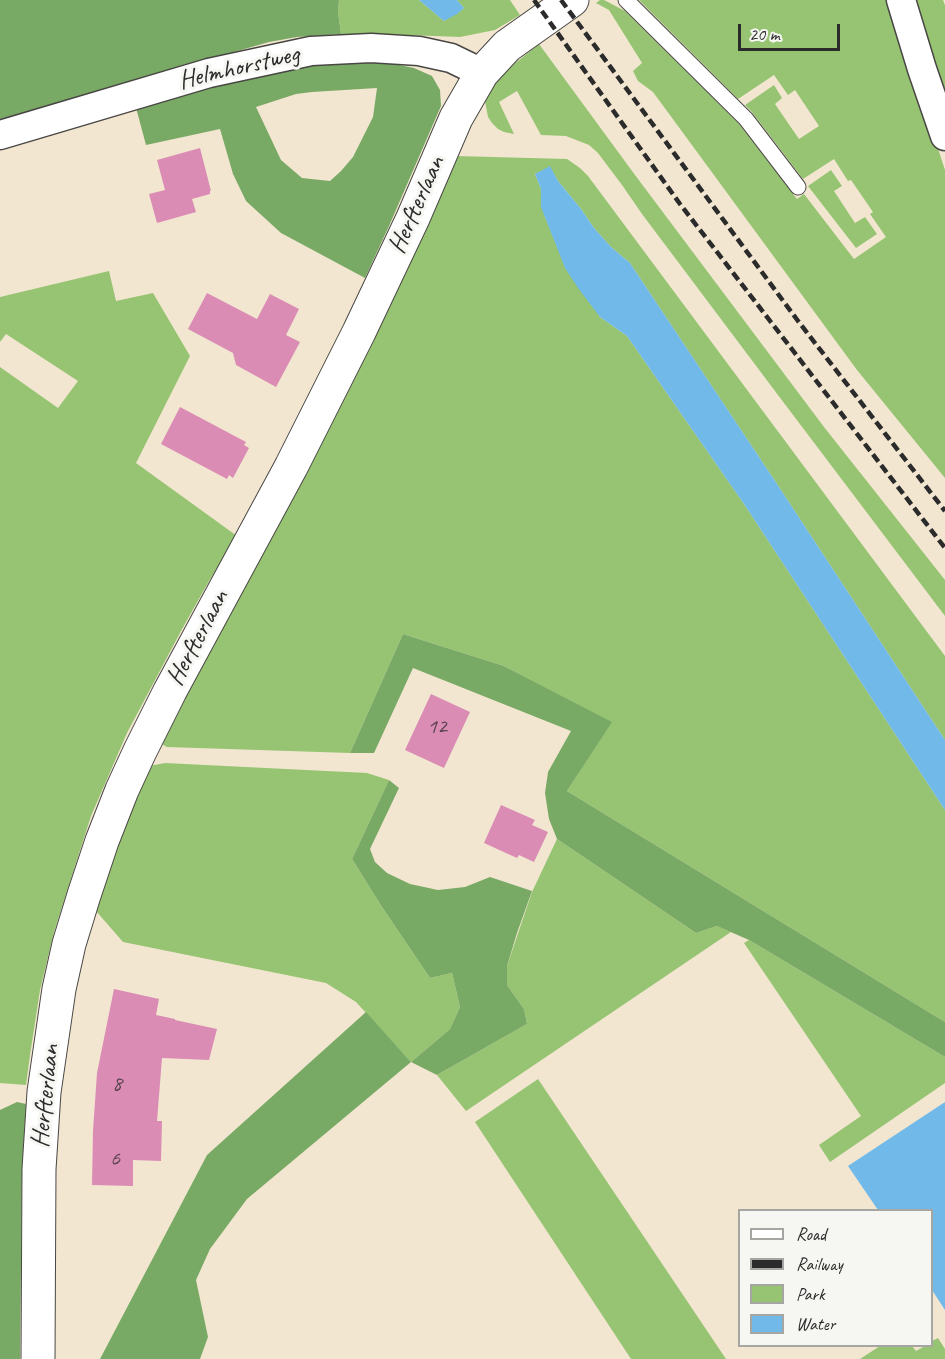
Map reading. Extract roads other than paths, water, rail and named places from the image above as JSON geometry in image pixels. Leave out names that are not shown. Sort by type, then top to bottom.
[{"type":"street","name":"Herfterlaan","points":[[38,1359],[39,1169],[44,1092],[69,944],[95,862],[122,790],[180,670],[326,400],[413,218],[456,118],[482,73],[507,46],[572,0]]},
{"type":"street","points":[[901,0],[945,136]]},
{"type":"street","name":"Helmhorstweg","points":[[0,135],[209,73],[311,51],[371,48],[419,51],[451,58],[482,73]]},
{"type":"lane","points":[[626,0],[746,119],[798,187]]},
{"type":"water","points":[[419,0],[457,0],[464,8],[444,21]]},
{"type":"water","points":[[550,166],[558,181],[594,228],[630,263],[945,740],[945,810],[744,504],[627,336],[600,317],[565,268],[541,207],[541,189],[535,174]]},
{"type":"water","points":[[945,1102],[945,1310],[933,1292],[933,1209],[877,1209],[848,1166]]},
{"type":"railway","points":[[534,0],[680,204],[945,548]]},
{"type":"railway","points":[[561,0],[798,321],[945,511]]}]
